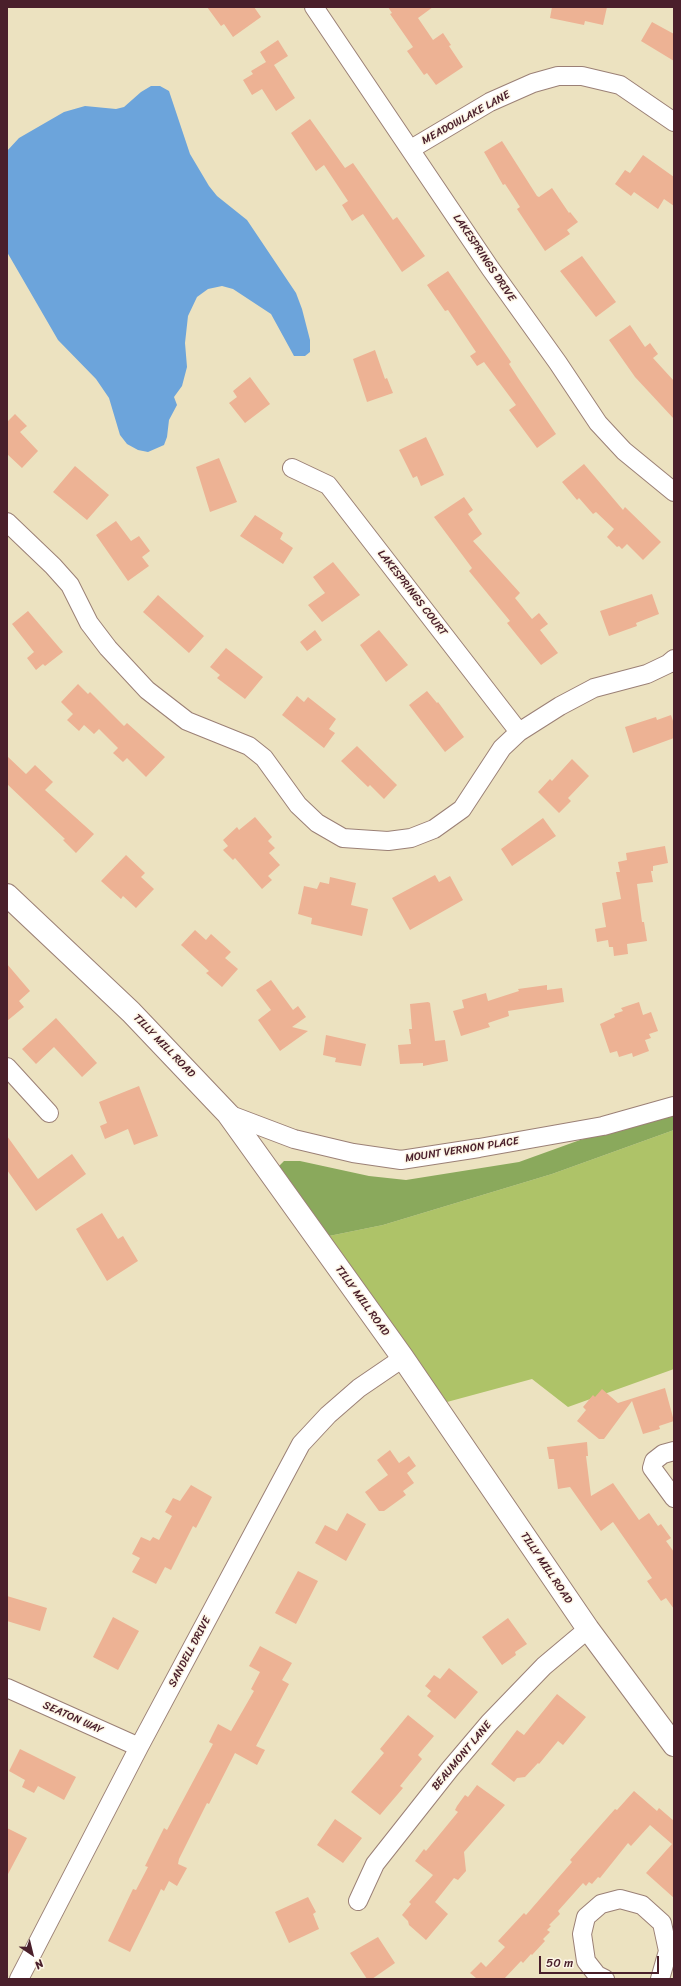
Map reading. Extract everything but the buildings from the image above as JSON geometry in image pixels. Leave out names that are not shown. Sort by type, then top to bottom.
[{"type":"street","name":"LAKESPRINGS DRIVE","points":[[314,7],[490,268],[558,363],[598,423],[624,451],[674,492]]},
{"type":"street","name":"MEADOWLAKE LANE","points":[[411,149],[490,102],[533,83],[558,76],[582,76],[620,85],[674,122]]},
{"type":"street","name":"LAKESPRINGS COURT","points":[[292,468],[328,485],[519,732]]},
{"type":"street","points":[[7,522],[53,566],[70,585],[89,623],[108,648],[147,690],[187,721],[249,746],[264,758],[298,805],[317,823],[344,838],[388,841],[411,838],[434,829],[462,809],[502,748],[519,732],[560,706],[594,688],[647,674],[668,664],[674,659]]},
{"type":"street","name":"TILLY MILL ROAD","points":[[7,895],[131,1012],[228,1114],[403,1358],[588,1629],[674,1745]]},
{"type":"street","points":[[7,1067],[49,1113]]},
{"type":"street","name":"MOUNT VERNON PLACE","points":[[228,1114],[294,1139],[353,1153],[402,1160],[603,1126],[674,1106]]},
{"type":"street","name":"SANDELL DRIVE","points":[[19,1979],[139,1748],[301,1444],[328,1415],[359,1388],[403,1358]]},
{"type":"street","points":[[673,1492],[652,1468],[654,1461],[663,1454],[674,1451]]},
{"type":"street","name":"BEAUMONT LANE","points":[[358,1902],[375,1864],[450,1768],[489,1723],[544,1666],[588,1629]]},
{"type":"street","name":"SEATON WAY","points":[[7,1688],[139,1748]]},
{"type":"street","points":[[605,1979],[597,1975],[586,1961],[582,1934],[586,1917],[602,1904],[620,1899],[642,1905],[662,1923],[668,1951],[660,1979]]},
{"type":"green space","points":[[674,1113],[674,1130],[552,1174],[383,1225],[329,1236],[277,1168],[284,1161],[300,1161],[369,1176],[406,1180],[519,1162],[580,1140]]},
{"type":"green space","points":[[674,1130],[674,1369],[568,1407],[532,1379],[447,1402],[329,1236],[383,1225],[552,1174]]},
{"type":"water","points":[[151,86],[160,86],[169,91],[190,154],[209,186],[217,196],[247,220],[296,293],[310,340],[310,352],[305,356],[294,356],[271,314],[233,289],[222,286],[208,289],[197,297],[188,316],[185,343],[187,367],[182,386],[174,397],[177,405],[169,420],[167,437],[164,445],[148,452],[138,450],[127,444],[120,435],[109,398],[96,379],[58,340],[7,252],[7,151],[19,138],[64,112],[85,106],[116,109],[124,107],[141,92]]}]
